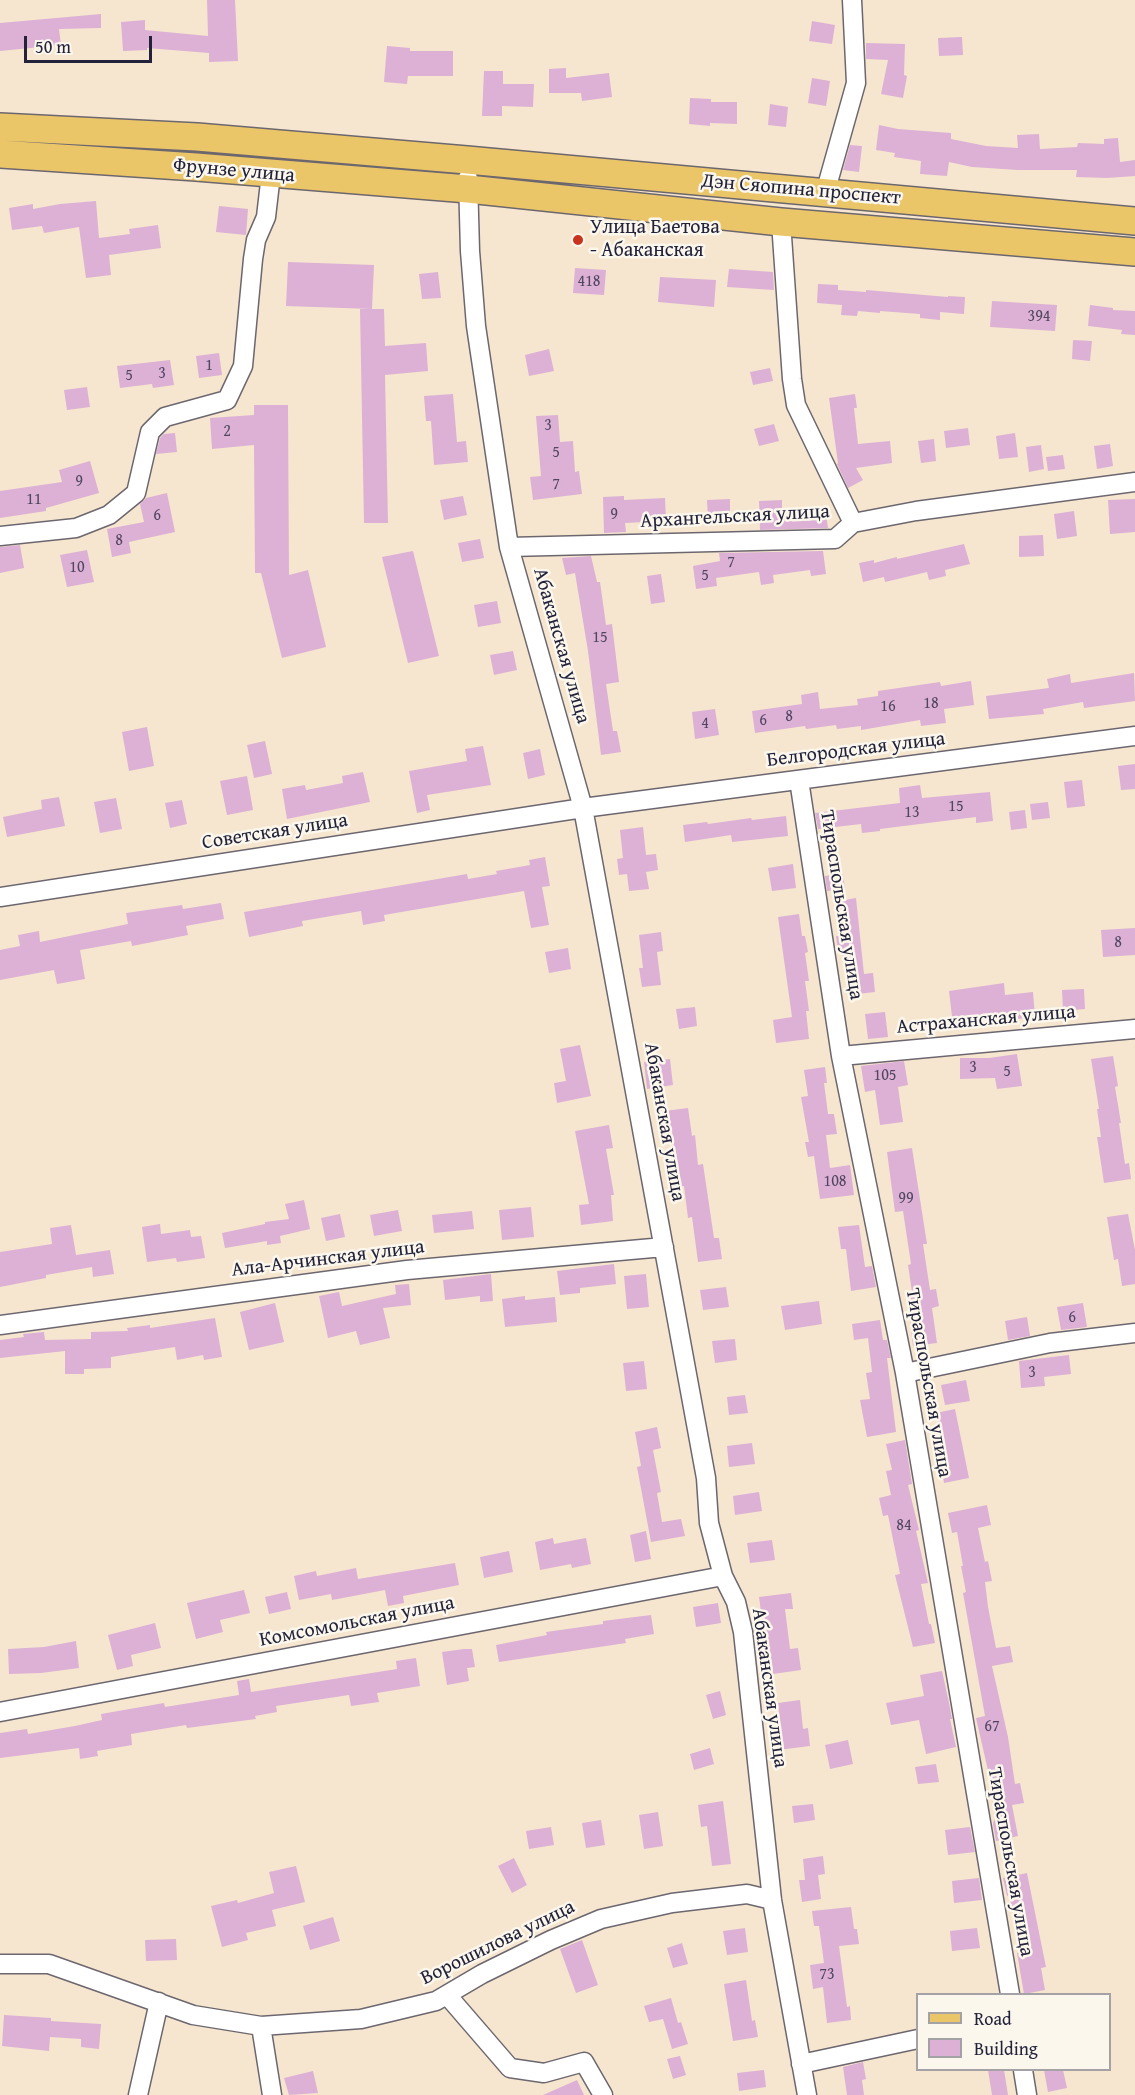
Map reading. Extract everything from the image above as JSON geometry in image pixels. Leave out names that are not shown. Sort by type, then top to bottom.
[{"type":"main road","name":"Фрунзе улица","points":[[0,127],[197,137],[467,160]]},
{"type":"main road","name":"Фрунзе улица","points":[[0,154],[468,189]]},
{"type":"main road","name":"Дэн Сяопина проспект","points":[[467,160],[1135,221]]},
{"type":"main road","name":"Дэн Сяопина проспект","points":[[468,189],[781,222],[1135,252]]},
{"type":"street","points":[[825,193],[856,83],[852,0]]},
{"type":"street","name":"Абаканская улица","points":[[467,160],[470,251],[476,326],[509,547],[583,808],[706,1478],[709,1523],[723,1576],[736,1602],[743,1632],[772,1900],[807,2095]]},
{"type":"street","points":[[0,536],[76,528],[109,515],[136,493],[150,432],[165,417],[227,400],[243,366],[253,259],[256,240],[266,217],[271,174]]},
{"type":"street","points":[[781,222],[792,379],[796,405],[853,523]]},
{"type":"street","name":"Архангельская улица","points":[[509,547],[835,539],[853,523],[916,511],[1135,482]]},
{"type":"street","name":"Белгородская улица","points":[[558,812],[1135,736]]},
{"type":"street","name":"Тираспольская улица","points":[[799,780],[841,1056],[905,1373],[1010,1993]]},
{"type":"street","name":"Советская улица","points":[[0,897],[558,812]]},
{"type":"street","name":"Астраханская улица","points":[[841,1056],[1135,1029]]},
{"type":"street","name":"Ала-Арчинская улица","points":[[0,1325],[407,1270],[664,1247]]},
{"type":"street","points":[[905,1373],[1050,1343],[1135,1333]]},
{"type":"street","name":"Комсомольская улица","points":[[0,1712],[723,1576]]},
{"type":"street","name":"Ворошилова улица","points":[[0,1964],[49,1964],[193,2015],[261,2026],[361,2019],[436,2001],[482,1974],[602,1919],[672,1903],[747,1894],[772,1900]]},
{"type":"street","points":[[447,1995],[510,2068],[544,2073],[584,2062],[603,2095]]},
{"type":"street","points":[[138,2095],[159,2002]]},
{"type":"street","points":[[261,2026],[272,2095]]},
{"type":"street","points":[[801,2064],[916,2039]]},
{"type":"street","points":[[1023,2071],[1027,2095]]},
{"type":"building","points":[[207,0],[235,0],[238,61],[209,62],[209,53],[147,48],[147,50],[123,51],[121,22],[145,20],[145,30],[208,36]]},
{"type":"building","points":[[101,14],[101,28],[59,29],[61,45],[0,51],[0,23]]},
{"type":"building","points":[[812,21],[835,25],[832,44],[809,41]]},
{"type":"building","points":[[962,37],[963,55],[939,56],[938,38]]},
{"type":"building","points":[[866,43],[905,44],[904,75],[907,76],[903,98],[881,94],[888,60],[866,59]]},
{"type":"building","points":[[387,46],[410,48],[410,51],[453,51],[453,76],[408,76],[407,84],[384,82]]},
{"type":"building","points":[[566,68],[566,78],[609,73],[612,97],[582,101],[581,93],[549,93],[549,69]]},
{"type":"building","points":[[484,71],[503,71],[503,84],[534,84],[533,107],[502,106],[502,116],[482,116]]},
{"type":"building","points":[[812,78],[830,81],[826,106],[808,103]]},
{"type":"building","points":[[690,98],[711,99],[711,102],[737,102],[737,124],[710,123],[710,126],[689,124]]},
{"type":"building","points":[[770,104],[788,107],[786,127],[768,125]]},
{"type":"building","points":[[879,125],[898,129],[951,133],[951,139],[986,146],[1018,148],[1017,135],[1039,134],[1040,149],[1077,147],[1078,143],[1104,144],[1104,139],[1118,138],[1120,162],[1135,160],[1135,176],[1076,177],[1077,170],[1018,170],[972,167],[949,162],[947,176],[920,174],[921,161],[894,157],[895,153],[876,150]]},
{"type":"building","points":[[850,145],[862,146],[859,172],[843,170]]},
{"type":"building","points":[[96,201],[99,238],[130,234],[129,229],[158,225],[161,248],[109,255],[111,275],[86,278],[79,227],[44,233],[42,226],[12,230],[9,208],[33,204],[33,209]]},
{"type":"building","points":[[219,206],[248,209],[246,235],[216,232]]},
{"type":"building","points":[[288,262],[374,265],[372,309],[286,306]]},
{"type":"building","points":[[575,268],[606,270],[604,295],[573,293]]},
{"type":"building","points":[[729,269],[773,272],[774,290],[727,287]]},
{"type":"building","points":[[438,272],[441,298],[422,299],[419,274]]},
{"type":"building","points":[[660,277],[716,280],[714,307],[658,302]]},
{"type":"building","points":[[818,284],[838,285],[838,290],[965,297],[964,314],[940,312],[940,320],[920,318],[920,314],[880,311],[880,313],[858,311],[857,316],[841,315],[842,305],[817,303]]},
{"type":"building","points":[[992,301],[1057,305],[1055,331],[990,327]]},
{"type":"building","points":[[1090,305],[1113,308],[1113,310],[1135,311],[1135,335],[1121,334],[1122,330],[1088,326]]},
{"type":"building","points":[[360,309],[384,309],[385,346],[426,343],[428,371],[385,375],[388,523],[364,523]]},
{"type":"building","points":[[1073,340],[1092,341],[1090,361],[1072,359]]},
{"type":"building","points":[[549,349],[554,371],[529,376],[525,355]]},
{"type":"building","points":[[219,353],[222,375],[199,378],[196,356]]},
{"type":"building","points":[[170,360],[174,385],[153,388],[152,384],[120,388],[117,366]]},
{"type":"building","points":[[770,368],[773,381],[753,385],[750,372]]},
{"type":"building","points":[[87,387],[90,407],[67,410],[64,390]]},
{"type":"building","points":[[453,394],[457,442],[466,441],[468,462],[434,465],[431,421],[426,421],[424,396]]},
{"type":"building","points":[[855,394],[857,408],[854,408],[858,444],[890,441],[892,463],[856,468],[863,480],[848,488],[837,464],[829,398]]},
{"type":"building","points":[[254,405],[288,405],[289,575],[308,570],[326,647],[282,658],[261,573],[255,573],[254,445],[212,449],[210,418],[254,415]]},
{"type":"building","points":[[558,415],[560,442],[573,441],[575,472],[579,471],[582,494],[533,500],[530,477],[541,476],[536,416]]},
{"type":"building","points":[[774,424],[779,441],[759,446],[754,429]]},
{"type":"building","points":[[968,428],[970,445],[946,448],[944,431]]},
{"type":"building","points":[[175,433],[177,452],[156,454],[160,438],[164,434]]},
{"type":"building","points":[[1015,433],[1018,457],[999,459],[996,436]]},
{"type":"building","points":[[934,439],[936,461],[921,463],[918,441]]},
{"type":"building","points":[[1110,444],[1113,466],[1097,469],[1094,446]]},
{"type":"building","points":[[1041,445],[1044,469],[1029,472],[1026,447]]},
{"type":"building","points":[[1063,455],[1065,469],[1048,471],[1046,457]]},
{"type":"building","points":[[90,461],[99,493],[46,508],[46,511],[0,518],[0,491],[62,482],[59,470]]},
{"type":"building","points":[[167,493],[175,532],[129,542],[131,553],[112,557],[107,529],[144,522],[140,504],[146,498]]},
{"type":"building","points":[[463,496],[467,515],[444,520],[440,500]]},
{"type":"building","points":[[624,496],[624,500],[665,498],[666,521],[625,523],[626,532],[604,533],[603,497]]},
{"type":"building","points":[[730,499],[730,519],[708,520],[707,500]]},
{"type":"building","points":[[1135,499],[1135,532],[1110,534],[1108,500]]},
{"type":"building","points":[[782,500],[782,512],[825,507],[828,528],[760,530],[759,501]]},
{"type":"building","points":[[1074,511],[1077,536],[1057,539],[1054,514]]},
{"type":"building","points":[[1043,535],[1044,556],[1019,557],[1019,536]]},
{"type":"building","points":[[480,539],[484,558],[462,562],[458,543]]},
{"type":"building","points":[[964,544],[970,564],[945,570],[946,576],[929,580],[927,572],[885,582],[884,577],[863,582],[859,563],[874,560],[874,563],[897,557],[897,559]]},
{"type":"building","points":[[20,545],[24,568],[0,573],[0,547]]},
{"type":"building","points":[[87,550],[94,582],[67,587],[60,555]]},
{"type":"building","points":[[413,551],[439,656],[408,663],[382,557]]},
{"type":"building","points":[[823,551],[826,574],[811,576],[810,570],[773,575],[774,583],[761,585],[759,572],[716,578],[717,586],[696,589],[693,566],[720,561],[719,553]]},
{"type":"building","points":[[591,556],[597,582],[600,582],[606,625],[612,624],[619,682],[606,684],[613,731],[617,731],[621,752],[601,755],[588,651],[575,573],[566,575],[562,558]]},
{"type":"building","points":[[661,574],[665,602],[651,604],[647,576]]},
{"type":"building","points":[[497,601],[501,623],[478,627],[474,605]]},
{"type":"building","points":[[513,651],[517,670],[494,675],[490,655]]},
{"type":"building","points":[[1134,673],[1135,701],[1084,708],[1083,702],[1043,709],[1044,714],[989,719],[986,696],[1049,688],[1047,679],[1070,674],[1071,683]]},
{"type":"building","points":[[971,681],[974,705],[944,709],[946,723],[921,726],[920,720],[861,730],[861,726],[837,729],[836,725],[806,729],[805,726],[755,733],[752,711],[802,704],[801,695],[818,692],[820,709],[858,705],[857,699],[878,696],[878,691],[940,682],[941,686]]},
{"type":"building","points":[[715,709],[719,735],[695,739],[692,712]]},
{"type":"building","points":[[147,727],[154,766],[129,771],[122,732]]},
{"type":"building","points":[[265,741],[272,774],[254,778],[247,745]]},
{"type":"building","points":[[483,746],[491,785],[427,795],[430,810],[417,813],[409,771],[467,761],[465,749]]},
{"type":"building","points":[[540,749],[545,775],[528,779],[523,753]]},
{"type":"building","points":[[1135,764],[1135,789],[1121,790],[1118,766]]},
{"type":"building","points":[[363,772],[370,802],[287,819],[282,789],[305,785],[306,790],[343,783],[342,776]]},
{"type":"building","points":[[247,776],[253,810],[227,815],[220,781]]},
{"type":"building","points":[[1082,780],[1085,806],[1067,808],[1064,782]]},
{"type":"building","points":[[920,785],[922,798],[990,792],[993,821],[976,823],[976,817],[862,833],[861,824],[818,829],[815,813],[900,803],[899,788]]},
{"type":"building","points":[[59,797],[65,826],[7,837],[3,817],[42,809],[41,800]]},
{"type":"building","points":[[116,798],[122,829],[100,833],[94,802]]},
{"type":"building","points":[[182,800],[187,824],[170,828],[165,803]]},
{"type":"building","points":[[1048,802],[1050,818],[1032,820],[1030,804]]},
{"type":"building","points":[[1025,810],[1027,828],[1011,830],[1009,812]]},
{"type":"building","points":[[786,816],[788,836],[732,842],[731,835],[685,842],[683,825]]},
{"type":"building","points":[[643,827],[646,855],[656,854],[658,870],[646,872],[649,889],[629,891],[627,874],[619,875],[617,859],[623,858],[620,830]]},
{"type":"building","points":[[545,857],[550,886],[542,887],[549,925],[531,928],[524,891],[384,915],[385,921],[363,925],[361,911],[302,921],[303,926],[249,937],[244,912],[467,874],[468,879],[497,874],[496,871],[530,865],[529,860]]},
{"type":"building","points":[[793,864],[796,888],[772,891],[768,868]]},
{"type":"building","points":[[843,874],[845,889],[827,891],[825,876]]},
{"type":"building","points":[[856,898],[864,974],[873,973],[875,992],[848,995],[842,951],[838,952],[836,936],[843,936],[839,901]]},
{"type":"building","points":[[221,903],[224,919],[186,926],[188,935],[132,946],[131,941],[80,950],[85,979],[57,984],[54,970],[0,980],[0,950],[20,946],[18,935],[39,931],[40,942],[128,924],[126,913],[182,905],[183,909]]},
{"type":"building","points":[[799,914],[802,936],[805,936],[808,952],[805,953],[809,981],[805,981],[809,1011],[806,1011],[809,1039],[776,1043],[773,1020],[792,1017],[778,917]]},
{"type":"building","points":[[1135,928],[1135,955],[1103,957],[1101,930]]},
{"type":"building","points":[[661,932],[663,951],[657,952],[661,985],[642,987],[639,968],[643,968],[639,935]]},
{"type":"building","points":[[568,948],[571,969],[549,973],[545,952]]},
{"type":"building","points":[[1004,983],[1005,995],[1033,992],[1035,1017],[1017,1019],[1016,1015],[973,1020],[973,1023],[953,1025],[949,991]]},
{"type":"building","points":[[1084,989],[1085,1009],[1063,1011],[1062,990]]},
{"type":"building","points":[[695,1007],[697,1026],[679,1029],[676,1009]]},
{"type":"building","points":[[885,1012],[888,1037],[868,1039],[865,1014]]},
{"type":"building","points":[[580,1045],[591,1096],[557,1103],[554,1083],[566,1081],[560,1049]]},
{"type":"building","points":[[1017,1054],[1022,1086],[997,1089],[995,1078],[960,1079],[960,1058],[989,1058]]},
{"type":"building","points":[[1113,1056],[1125,1164],[1129,1163],[1131,1179],[1104,1183],[1097,1137],[1101,1137],[1097,1109],[1099,1109],[1091,1059]]},
{"type":"building","points":[[670,1059],[673,1085],[647,1089],[644,1062]]},
{"type":"building","points":[[904,1061],[908,1085],[898,1087],[903,1122],[880,1125],[875,1090],[865,1092],[861,1066]]},
{"type":"building","points":[[825,1067],[827,1083],[824,1083],[828,1114],[834,1114],[837,1134],[826,1135],[830,1168],[850,1165],[854,1195],[820,1199],[814,1156],[808,1157],[805,1142],[809,1142],[801,1097],[808,1096],[804,1070]]},
{"type":"building","points":[[688,1108],[692,1136],[695,1135],[698,1165],[703,1164],[714,1238],[719,1238],[722,1259],[698,1262],[692,1217],[688,1218],[684,1186],[678,1187],[672,1130],[667,1130],[664,1111]]},
{"type":"building","points":[[609,1125],[613,1148],[606,1149],[614,1195],[611,1195],[613,1221],[581,1225],[579,1205],[589,1204],[575,1131]]},
{"type":"building","points":[[912,1148],[927,1244],[923,1244],[930,1290],[936,1289],[939,1306],[932,1308],[937,1343],[913,1346],[907,1293],[912,1292],[908,1265],[911,1264],[903,1211],[895,1212],[887,1152]]},
{"type":"building","points":[[304,1200],[310,1229],[280,1236],[281,1243],[267,1245],[267,1241],[225,1248],[222,1233],[265,1224],[265,1222],[289,1219],[285,1204]]},
{"type":"building","points":[[531,1207],[534,1237],[502,1240],[499,1210]]},
{"type":"building","points":[[398,1210],[402,1231],[374,1236],[370,1215]]},
{"type":"building","points":[[472,1211],[474,1229],[434,1233],[432,1215]]},
{"type":"building","points":[[340,1214],[345,1237],[326,1241],[321,1218]]},
{"type":"building","points":[[1128,1214],[1135,1250],[1135,1284],[1122,1286],[1118,1259],[1114,1260],[1107,1217]]},
{"type":"building","points":[[160,1224],[161,1234],[190,1230],[191,1237],[201,1236],[205,1258],[177,1262],[176,1258],[147,1262],[142,1227]]},
{"type":"building","points":[[71,1225],[76,1255],[110,1250],[114,1274],[93,1277],[92,1267],[46,1275],[46,1278],[0,1287],[0,1252],[52,1244],[50,1228]]},
{"type":"building","points":[[859,1225],[865,1267],[872,1266],[876,1287],[851,1291],[846,1249],[841,1249],[838,1227]]},
{"type":"building","points":[[614,1264],[616,1284],[580,1288],[580,1293],[560,1295],[557,1271]]},
{"type":"building","points":[[491,1274],[493,1301],[480,1302],[480,1296],[445,1300],[443,1280]]},
{"type":"building","points":[[646,1274],[649,1307],[627,1309],[624,1276]]},
{"type":"building","points":[[409,1284],[411,1305],[383,1308],[390,1338],[360,1345],[356,1331],[328,1338],[319,1296],[339,1292],[342,1306],[396,1294],[395,1285]]},
{"type":"building","points":[[726,1287],[729,1307],[703,1310],[700,1290]]},
{"type":"building","points":[[525,1296],[525,1300],[555,1297],[557,1322],[505,1327],[502,1299]]},
{"type":"building","points":[[819,1301],[822,1324],[785,1330],[781,1306]]},
{"type":"building","points":[[275,1303],[284,1342],[249,1350],[240,1312]]},
{"type":"building","points":[[1083,1303],[1087,1327],[1061,1330],[1057,1307]]},
{"type":"building","points":[[1027,1317],[1030,1336],[1008,1340],[1005,1321]]},
{"type":"building","points":[[215,1318],[222,1357],[204,1360],[203,1355],[177,1360],[175,1347],[111,1357],[111,1368],[84,1369],[84,1374],[65,1374],[65,1351],[0,1358],[0,1340],[24,1337],[23,1334],[44,1332],[45,1340],[91,1339],[91,1332],[128,1331],[127,1328],[150,1325],[150,1328]]},
{"type":"building","points":[[880,1320],[883,1340],[887,1340],[891,1358],[887,1358],[896,1432],[867,1437],[860,1400],[870,1399],[866,1373],[872,1372],[868,1338],[854,1340],[852,1324]]},
{"type":"building","points":[[735,1339],[737,1360],[715,1363],[712,1341]]},
{"type":"building","points":[[1069,1355],[1071,1374],[1044,1377],[1045,1386],[1021,1388],[1019,1361]]},
{"type":"building","points":[[644,1361],[647,1389],[626,1391],[623,1363]]},
{"type":"building","points":[[966,1380],[970,1401],[945,1405],[941,1385]]},
{"type":"building","points":[[745,1395],[748,1413],[729,1415],[727,1397]]},
{"type":"building","points":[[955,1409],[969,1478],[944,1483],[939,1447],[943,1446],[936,1413]]},
{"type":"building","points":[[657,1427],[661,1448],[653,1450],[661,1492],[657,1493],[662,1522],[681,1519],[685,1536],[651,1542],[637,1467],[641,1466],[635,1432]]},
{"type":"building","points":[[905,1440],[912,1484],[908,1485],[928,1583],[921,1584],[935,1643],[913,1647],[895,1575],[900,1574],[888,1515],[883,1516],[879,1498],[891,1495],[886,1471],[892,1470],[886,1444]]},
{"type":"building","points":[[752,1443],[755,1464],[729,1467],[727,1446]]},
{"type":"building","points":[[759,1492],[762,1511],[735,1515],[733,1496]]},
{"type":"building","points":[[987,1505],[991,1525],[978,1528],[985,1562],[988,1561],[992,1581],[985,1582],[988,1607],[996,1648],[1010,1646],[1013,1662],[992,1666],[1008,1737],[1015,1784],[1020,1783],[1024,1803],[1012,1805],[1018,1836],[996,1841],[993,1824],[996,1820],[990,1789],[992,1788],[976,1718],[985,1716],[963,1593],[966,1592],[957,1532],[952,1533],[948,1513]]},
{"type":"building","points":[[646,1531],[651,1559],[635,1562],[630,1535]]},
{"type":"building","points":[[553,1538],[554,1544],[586,1538],[591,1564],[572,1568],[571,1564],[540,1570],[535,1542]]},
{"type":"building","points":[[772,1540],[775,1560],[750,1563],[747,1543]]},
{"type":"building","points":[[509,1551],[513,1572],[484,1578],[480,1557]]},
{"type":"building","points":[[455,1563],[459,1585],[403,1596],[404,1603],[388,1606],[385,1590],[332,1600],[331,1594],[299,1600],[294,1576],[316,1571],[317,1576],[356,1568],[358,1579]]},
{"type":"building","points":[[244,1590],[250,1613],[220,1620],[223,1632],[196,1639],[187,1603]]},
{"type":"building","points":[[287,1592],[291,1609],[269,1614],[265,1597]]},
{"type":"building","points":[[791,1593],[793,1609],[785,1609],[790,1649],[798,1648],[801,1670],[773,1674],[764,1612],[761,1612],[759,1597]]},
{"type":"building","points":[[718,1603],[721,1623],[696,1627],[693,1607]]},
{"type":"building","points":[[651,1615],[654,1634],[625,1639],[626,1643],[499,1662],[496,1645],[547,1635],[546,1632]]},
{"type":"building","points":[[155,1623],[161,1648],[131,1655],[133,1666],[117,1670],[108,1635]]},
{"type":"building","points":[[76,1641],[79,1668],[9,1674],[8,1649],[44,1647]]},
{"type":"building","points":[[472,1649],[475,1667],[467,1668],[469,1681],[447,1685],[442,1652]]},
{"type":"building","points":[[416,1658],[420,1686],[377,1693],[379,1702],[351,1706],[349,1695],[276,1706],[277,1712],[255,1716],[256,1719],[187,1728],[186,1725],[131,1734],[132,1745],[97,1751],[98,1756],[80,1759],[79,1748],[0,1758],[0,1733],[27,1729],[28,1734],[102,1720],[101,1714],[164,1703],[165,1707],[239,1695],[237,1681],[249,1679],[251,1692],[397,1669],[396,1661]]},
{"type":"building","points":[[942,1671],[956,1747],[926,1754],[919,1720],[891,1725],[886,1703],[924,1696],[920,1675]]},
{"type":"building","points":[[720,1691],[726,1715],[713,1719],[706,1695]]},
{"type":"building","points":[[800,1700],[803,1729],[808,1728],[810,1746],[778,1750],[776,1732],[781,1732],[778,1703]]},
{"type":"building","points":[[848,1740],[853,1764],[830,1769],[825,1745]]},
{"type":"building","points":[[710,1748],[714,1764],[694,1770],[690,1754]]},
{"type":"building","points":[[936,1764],[939,1782],[918,1784],[915,1767]]},
{"type":"building","points":[[723,1801],[731,1864],[712,1866],[707,1826],[701,1827],[698,1805]]},
{"type":"building","points":[[813,1804],[815,1820],[794,1823],[792,1806]]},
{"type":"building","points":[[658,1812],[663,1846],[644,1849],[639,1815]]},
{"type":"building","points":[[601,1820],[605,1845],[586,1848],[582,1823]]},
{"type":"building","points":[[551,1827],[554,1845],[529,1849],[526,1831]]},
{"type":"building","points":[[970,1827],[975,1852],[948,1855],[945,1830]]},
{"type":"building","points":[[823,1856],[825,1874],[818,1875],[821,1899],[802,1902],[799,1880],[805,1880],[803,1859]]},
{"type":"building","points":[[514,1858],[527,1885],[512,1893],[498,1866]]},
{"type":"building","points":[[296,1866],[305,1902],[272,1910],[276,1926],[246,1933],[248,1940],[222,1947],[211,1906],[237,1900],[238,1903],[274,1893],[269,1872]]},
{"type":"building","points":[[1027,1873],[1046,1967],[1041,1968],[1045,1990],[1024,1993],[1017,1953],[1020,1952],[1009,1895],[1007,1896],[1003,1878]]},
{"type":"building","points":[[979,1878],[982,1900],[954,1903],[952,1881]]},
{"type":"building","points":[[851,1907],[859,1944],[839,1946],[847,2007],[850,2006],[851,2020],[827,2023],[823,1987],[813,1989],[810,1965],[824,1963],[819,1926],[814,1926],[812,1911]]},
{"type":"building","points":[[333,1917],[340,1941],[310,1950],[303,1926]]},
{"type":"building","points":[[745,1928],[748,1952],[727,1955],[723,1931]]},
{"type":"building","points":[[977,1928],[980,1948],[952,1951],[950,1931]]},
{"type":"building","points":[[176,1939],[177,1960],[146,1961],[145,1940]]},
{"type":"building","points":[[582,1940],[598,1985],[576,1993],[560,1949]]},
{"type":"building","points":[[682,1943],[688,1964],[673,1968],[667,1948]]},
{"type":"building","points":[[746,1980],[752,2021],[755,2020],[758,2037],[733,2041],[724,1984]]},
{"type":"building","points":[[671,1998],[678,2023],[681,2022],[688,2044],[672,2049],[663,2019],[649,2022],[644,2006]]},
{"type":"building","points":[[4,2015],[101,2024],[99,2049],[81,2047],[81,2039],[50,2037],[49,2051],[2,2046]]},
{"type":"building","points":[[680,2056],[686,2075],[673,2079],[667,2059]]},
{"type":"building","points":[[863,2062],[866,2079],[862,2080],[864,2095],[847,2095],[843,2067]]},
{"type":"building","points":[[764,2070],[766,2087],[739,2091],[737,2073]]},
{"type":"building","points":[[313,2071],[318,2093],[289,2095],[284,2078]]},
{"type":"building","points":[[988,2071],[1004,2071],[1008,2095],[992,2095]]},
{"type":"building","points":[[1044,2071],[1063,2071],[1067,2088],[1048,2092]]},
{"type":"building","points":[[577,2080],[584,2095],[543,2095]]},
{"type":"place","name":"Улица Баетова - Абаканская","points":[[578,240]]}]
